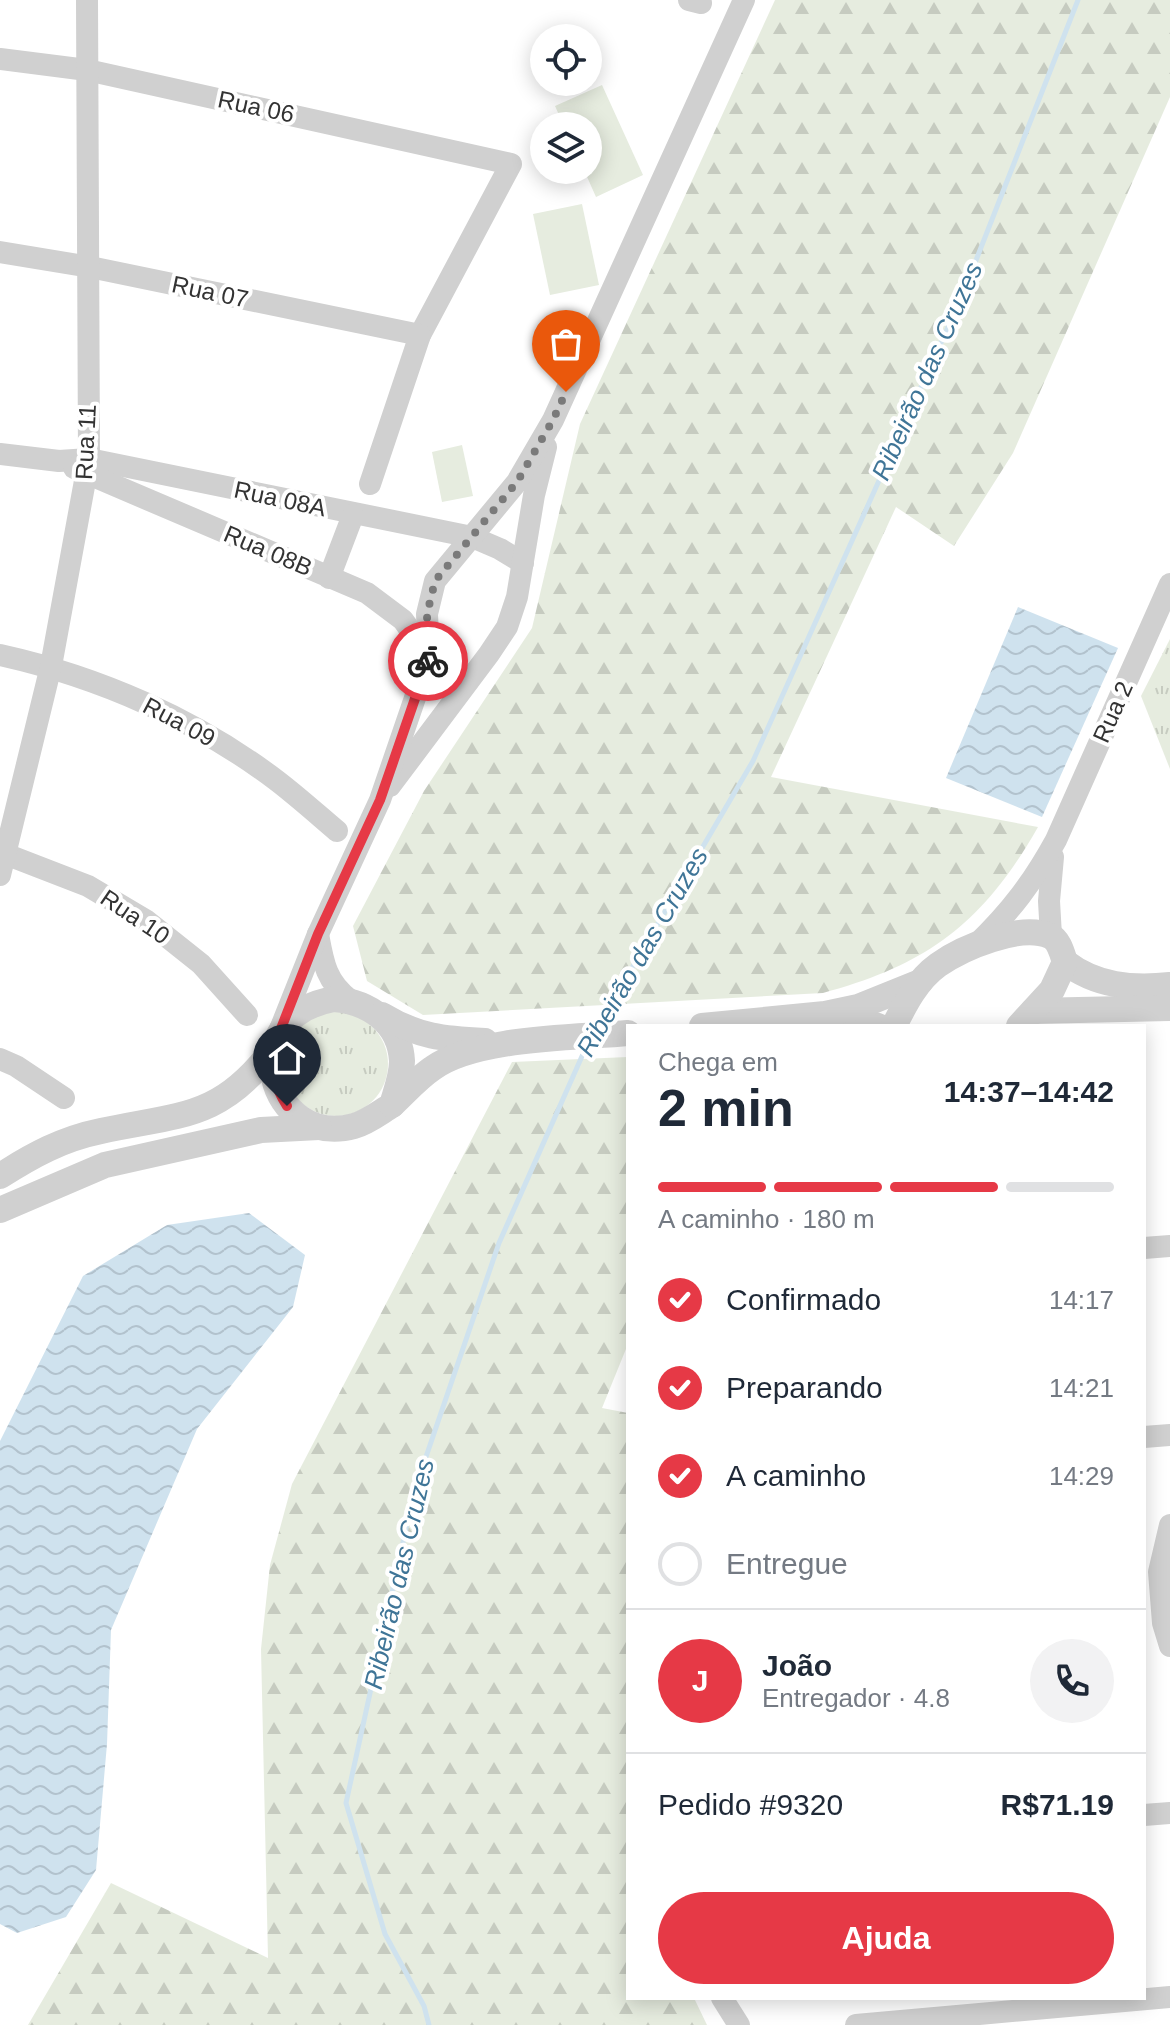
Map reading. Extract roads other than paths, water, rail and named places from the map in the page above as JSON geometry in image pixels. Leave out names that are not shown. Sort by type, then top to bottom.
[{"type":"street","name":"Rua 11","points":[[2,860],[51,666],[88,466],[90,267],[87,0]]},
{"type":"street","points":[[322,1127],[303,1120],[287,1106],[277,1089],[271,1070],[276,1042],[318,934],[380,800],[429,657],[427,614],[435,581],[517,482],[553,420],[744,0]]},
{"type":"street","name":"Rua 06","points":[[0,59],[87,70],[511,164],[420,335]]},
{"type":"street","name":"Rua 07","points":[[0,252],[90,267],[420,335]]},
{"type":"street","points":[[370,484],[420,335]]},
{"type":"street","points":[[380,800],[507,627],[517,597],[534,495],[553,420]]},
{"type":"street","points":[[0,454],[88,466]]},
{"type":"street","name":"Rua 08A","points":[[88,466],[472,537],[523,563]]},
{"type":"street","name":"Rua 08B","points":[[88,466],[367,593],[403,620],[429,657]]},
{"type":"street","points":[[329,578],[353,515]]},
{"type":"street","name":"Rua 2","points":[[976,946],[1017,903],[1035,879],[1056,840],[1170,584]]},
{"type":"street","name":"Rua 09","points":[[0,655],[51,666],[137,699],[209,735],[276,780],[337,831]]},
{"type":"street","points":[[429,657],[469,680]]},
{"type":"street","name":"Rua 2","points":[[1051,936],[1050,870],[1056,840]]},
{"type":"street","name":"Rua 10","points":[[2,860],[88,886],[147,921],[201,964],[247,1015]]},
{"type":"street","points":[[895,1024],[920,982],[937,966],[994,939],[1028,932],[1051,936],[1060,947],[1065,962],[1080,973],[1123,986],[1170,985]]},
{"type":"street","points":[[318,934],[326,974],[339,992],[411,1032],[517,1043]]},
{"type":"street","points":[[1026,1019],[1052,990],[1065,962]]},
{"type":"street","points":[[722,1024],[825,1014],[858,1007],[920,982]]},
{"type":"street","points":[[0,1176],[44,1148],[99,1131],[175,1118],[237,1090],[258,1069],[288,1020],[317,1001],[334,999],[362,1005],[389,1024],[398,1042],[402,1062],[392,1105]]},
{"type":"street","points":[[1026,1019],[1170,1008]]},
{"type":"street","points":[[825,1014],[869,1024]]},
{"type":"street","points":[[0,1210],[105,1165],[261,1130],[353,1127],[392,1105],[434,1067],[461,1054],[517,1043],[626,1033]]},
{"type":"street","points":[[0,1059],[64,1098]]},
{"type":"street","points":[[1146,1248],[1170,1246]]},
{"type":"street","points":[[1146,1437],[1170,1435]]},
{"type":"street","points":[[1170,1525],[1159,1572],[1159,1623],[1170,1646]]},
{"type":"street","points":[[1146,1815],[1170,1813]]},
{"type":"street","points":[[1146,1999],[1170,1997]]},
{"type":"street","points":[[723,2000],[739,2025]]},
{"type":"street","points":[[856,2025],[1136,2000]]},
{"type":"water","points":[[1018,607],[1118,648],[1042,817],[946,778]]},
{"type":"water","points":[[249,1213],[305,1255],[293,1307],[197,1429],[111,1630],[107,1744],[96,1870],[66,1917],[17,1933],[0,1924],[0,1441],[83,1276],[167,1225]]},
{"type":"waterway","name":"Ribeirão das Cruzes","points":[[598,1026],[753,761],[962,296],[1078,0]]},
{"type":"waterway","name":"Ribeirão das Cruzes","points":[[429,2025],[424,2006],[385,1934],[346,1803],[414,1492],[499,1243],[587,1045]]}]
